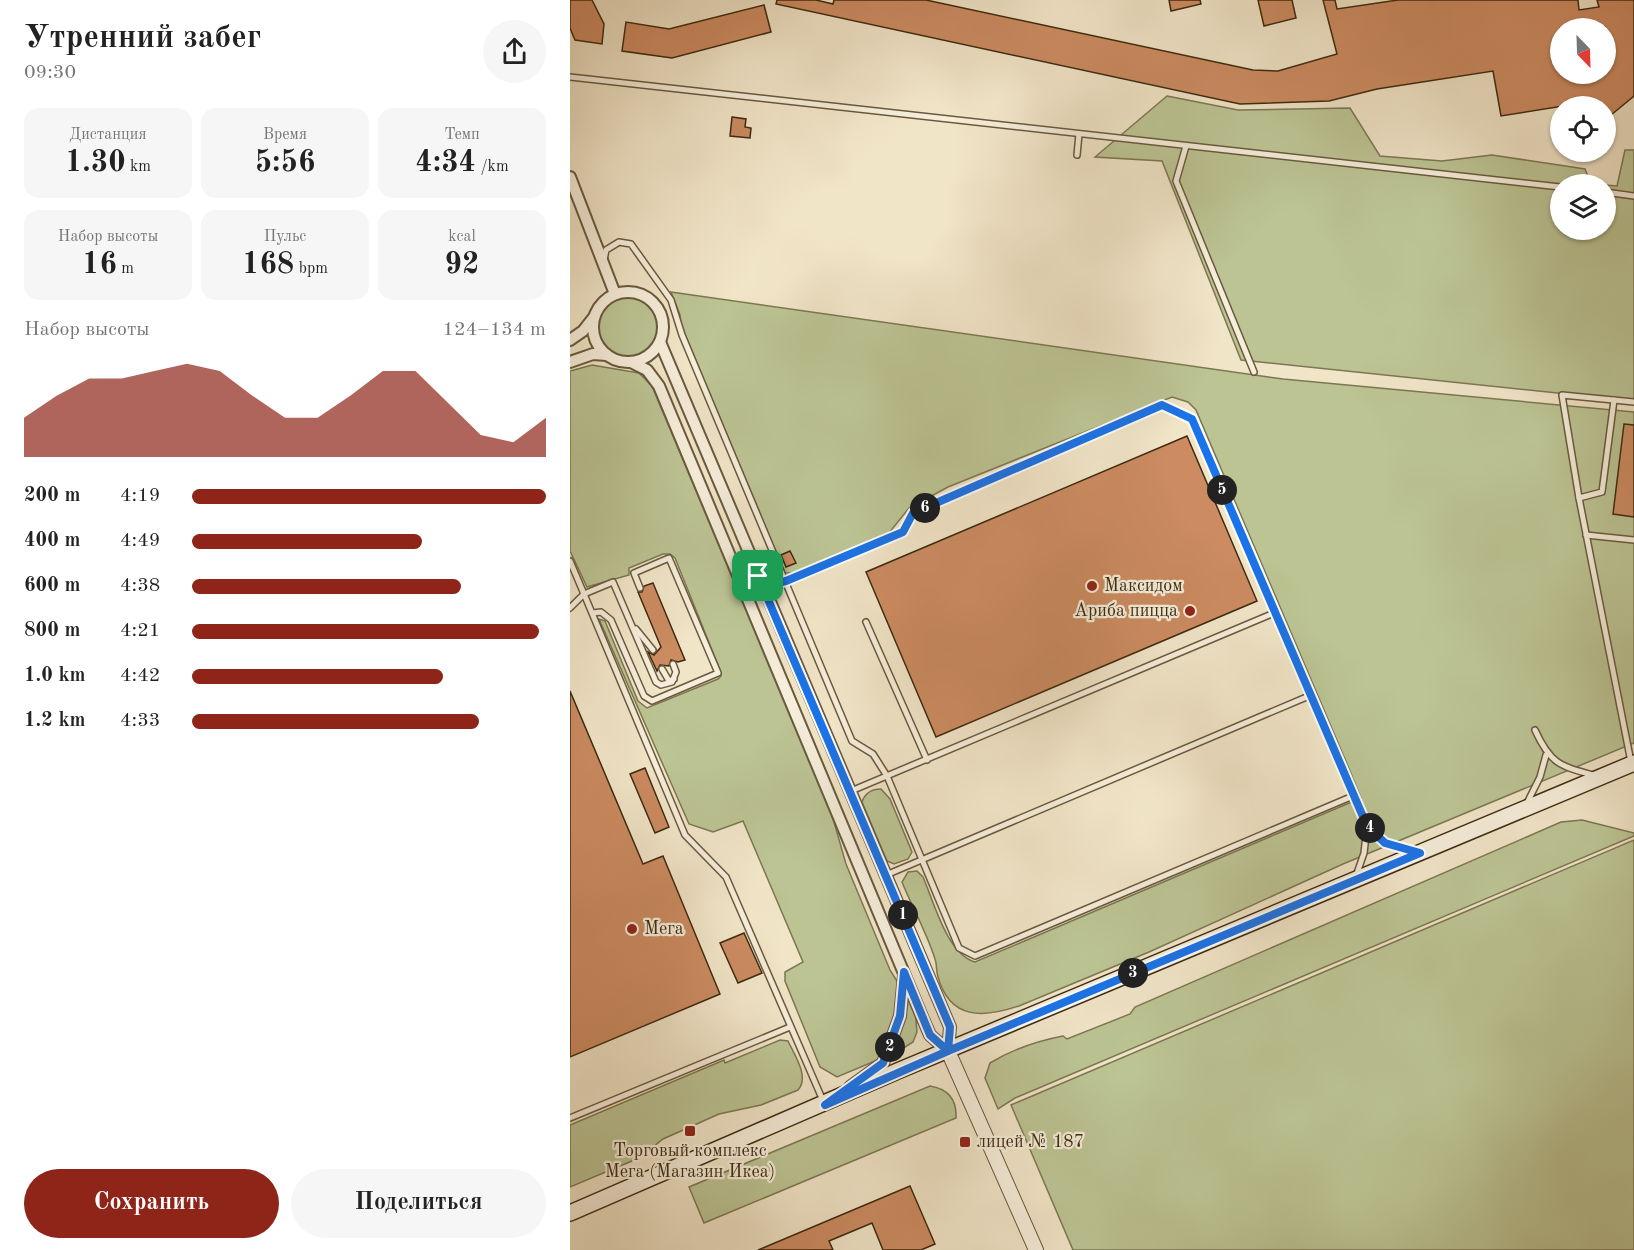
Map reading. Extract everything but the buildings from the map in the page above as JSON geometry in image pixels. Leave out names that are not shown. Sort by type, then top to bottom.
[{"type":"main road","points":[[570,1213],[948,1051],[1633,764]]},
{"type":"street","points":[[570,177],[615,294]]},
{"type":"street","points":[[570,340],[583,331],[606,299],[615,294],[634,292],[655,304],[663,324],[660,342],[950,1027],[948,1051]]},
{"type":"street","points":[[594,317],[596,340],[607,355],[615,360],[631,362],[647,370],[659,386],[930,1035],[948,1051],[1036,1250]]},
{"type":"street","points":[[631,362],[647,356],[660,342]]},
{"type":"street","points":[[570,362],[592,354],[607,355]]},
{"type":"street","points":[[825,1105],[883,1063],[900,1016],[904,972]]},
{"type":"lane","points":[[570,76],[1550,187]]},
{"type":"lane","points":[[1077,155],[1079,134]]},
{"type":"lane","points":[[1186,146],[1176,181],[1254,372]]},
{"type":"lane","points":[[1616,194],[1634,196]]},
{"type":"lane","points":[[603,263],[606,250],[619,242],[631,244],[671,300],[682,335],[852,741],[873,754],[887,776],[959,948],[975,956],[1353,796]]},
{"type":"lane","points":[[1633,764],[1586,535],[1562,395],[1634,402]]},
{"type":"lane","points":[[1579,498],[1602,492],[1614,400]]},
{"type":"lane","points":[[758,576],[778,583],[786,581],[903,532],[913,513],[1162,405],[1192,419],[1309,696],[1367,826],[1385,843],[1420,853]]},
{"type":"lane","points":[[1586,535],[1634,540]]},
{"type":"lane","points":[[593,614],[601,612],[611,620],[644,696],[652,701],[717,673],[669,558],[634,573],[640,588]]},
{"type":"lane","points":[[570,561],[685,835],[726,877],[825,1105]]},
{"type":"lane","points":[[570,608],[584,594],[613,582],[656,682],[667,685],[675,678]]},
{"type":"lane","points":[[851,791],[1274,613]]},
{"type":"lane","points":[[866,622],[927,760]]},
{"type":"lane","points":[[631,623],[653,650]]},
{"type":"lane","points":[[673,664],[675,678]]},
{"type":"lane","points":[[662,669],[669,681],[675,678]]},
{"type":"lane","points":[[886,875],[1309,696]]},
{"type":"lane","points":[[1535,730],[1546,755],[1568,768],[1601,777]]},
{"type":"lane","points":[[1524,809],[1540,777],[1546,755]]},
{"type":"lane","points":[[1354,881],[1364,853],[1367,826]]},
{"type":"lane","points":[[570,1118],[790,1028]]},
{"type":"green space","points":[[1167,96],[1238,110],[1350,108],[1380,156],[1442,161],[1492,155],[1585,169],[1587,174],[1550,174],[1550,240],[1616,240],[1616,186],[1625,150],[1634,150],[1634,401],[1241,360],[1162,161],[1095,157]]},
{"type":"green space","points":[[671,292],[1283,379],[1634,412],[1634,743],[1343,864],[1149,952],[1019,1006],[993,1013],[970,1012],[959,1008],[943,991],[932,949],[902,882],[908,872],[917,871],[923,877],[949,938],[965,957],[975,962],[1361,798],[1196,410],[1188,402],[1172,397],[948,487],[909,508],[889,533],[794,573],[785,573],[681,325],[680,315]]},
{"type":"green space","points":[[628,297],[645,302],[653,310],[658,327],[653,344],[645,352],[628,357],[611,352],[603,344],[598,327],[603,310],[611,302]]},
{"type":"green space","points":[[592,365],[639,373],[652,386],[830,808],[846,864],[890,970],[915,1010],[917,1032],[913,1042],[899,1051],[837,1077],[820,1067],[785,981],[785,972],[803,962],[743,821],[713,832],[689,824],[599,619],[605,621],[638,701],[647,708],[718,679],[721,676],[720,670],[675,558],[670,554],[663,554],[629,568],[629,575],[587,587],[570,551],[570,371]]},
{"type":"green space","points":[[881,789],[890,799],[912,852],[908,859],[894,864],[887,861],[862,802],[869,792]]},
{"type":"green space","points":[[1582,820],[1634,833],[1634,836],[1015,1098],[998,1109],[985,1078],[990,1063],[1007,1054],[1053,1038],[1063,1036],[1067,1039],[1130,1014],[1135,1007],[1561,822]]},
{"type":"green space","points":[[1634,840],[1634,1250],[1073,1250],[1011,1105]]},
{"type":"green space","points":[[780,1040],[788,1041],[800,1066],[802,1079],[798,1090],[761,1105],[719,1114],[663,1139],[639,1158],[570,1187],[570,1125],[724,1060],[725,1063]]},
{"type":"green space","points":[[930,1086],[950,1096],[955,1106],[956,1118],[704,1223],[689,1187]]},
{"type":"place","name":"Максидом","points":[[1092,586]]},
{"type":"place","name":"Ариба пицца","points":[[1190,611]]},
{"type":"place","name":"Мега","points":[[632,929]]},
{"type":"place","name":"Торговый комплекс Мега (Магазин Икеа)","points":[[690,1131]]},
{"type":"place","name":"лицей № 187","points":[[965,1142]]},
{"type":"route","points":[[758,576],[778,583],[786,581],[903,532],[913,513],[1162,405],[1192,419],[1309,696],[1367,826],[1385,843],[1420,853],[948,1051],[930,1035],[904,972],[900,1016],[883,1063],[825,1105],[900,1070],[948,1051],[950,1027],[758,576]]}]
